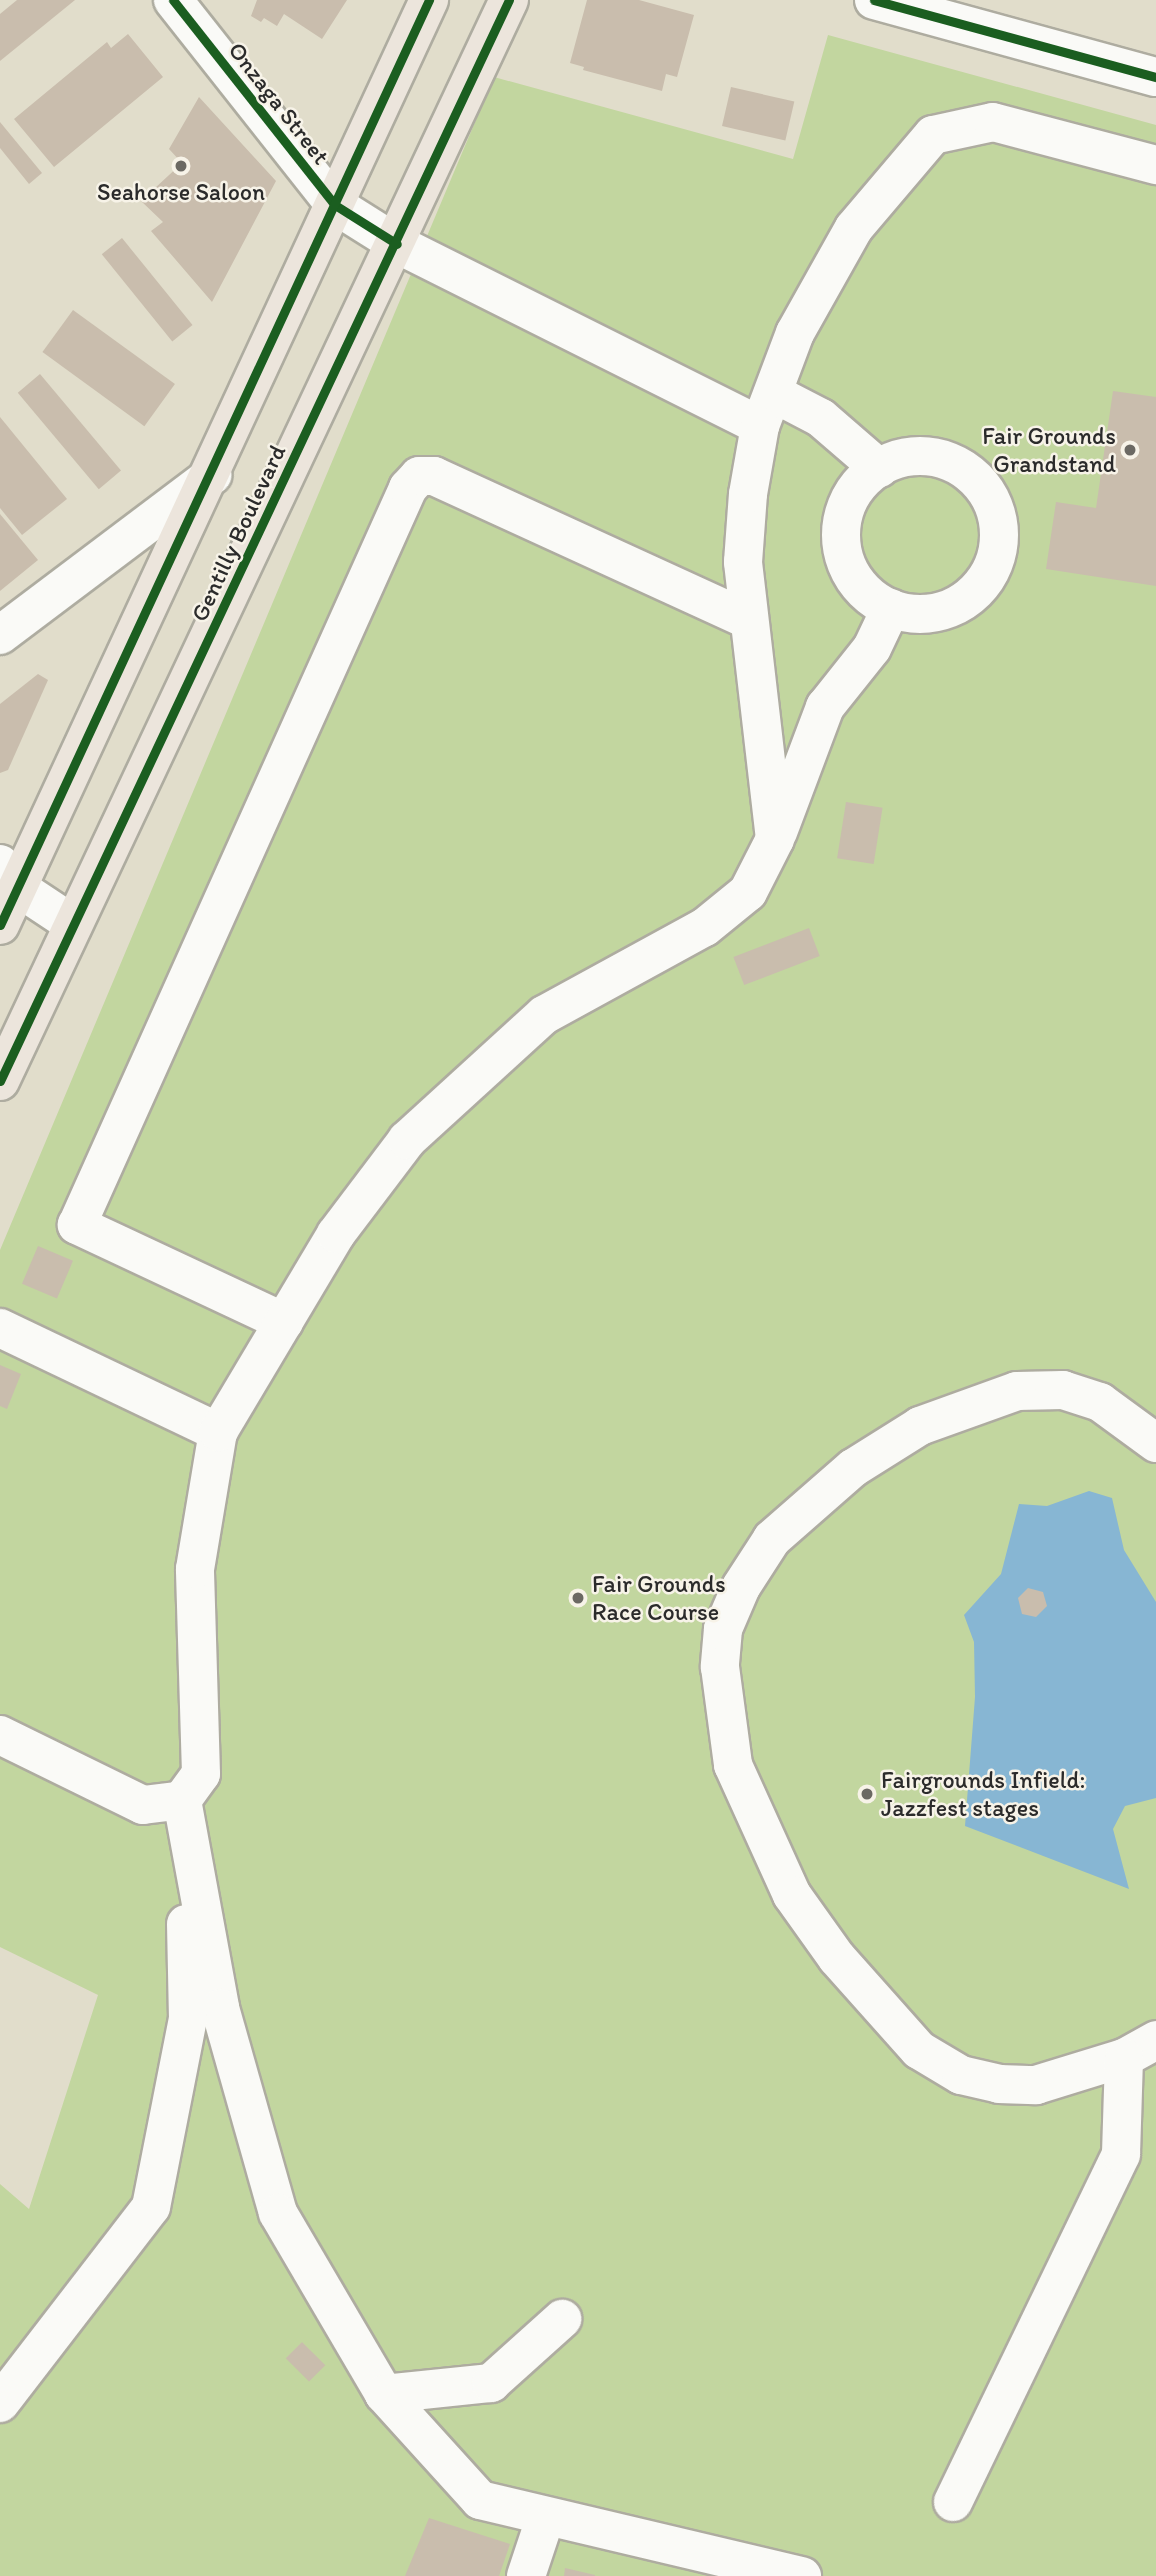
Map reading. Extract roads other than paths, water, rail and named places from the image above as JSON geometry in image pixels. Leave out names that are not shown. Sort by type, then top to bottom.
[{"type":"main road","name":"Gentilly Boulevard","points":[[0,925],[9,875],[212,475],[429,0]]},
{"type":"main road","name":"Gentilly Boulevard","points":[[0,1081],[397,244],[509,0]]},
{"type":"street","name":"Onzaga Street","points":[[173,0],[335,205],[397,244],[767,410],[821,418],[878,468]]},
{"type":"street","points":[[874,0],[1156,77]]},
{"type":"street","points":[[775,839],[743,562],[767,410],[794,333],[854,228],[933,135],[993,122],[1156,165]]},
{"type":"street","points":[[910,455],[936,457],[961,466],[981,484],[995,506],[1000,531],[997,558],[985,582],[966,600],[942,611],[916,614],[891,608],[868,594],[852,574],[842,550],[841,524],[849,499],[878,468],[910,455]]},
{"type":"street","points":[[0,635],[212,475]]},
{"type":"street","points":[[284,1322],[77,1225],[408,488],[419,476],[434,476],[749,620]]},
{"type":"street","points":[[0,2403],[151,2207],[188,2019],[182,1800],[201,1774],[195,1569],[218,1432],[336,1234],[407,1140],[544,1014],[705,927],[748,892],[775,839],[825,706],[872,648],[891,608]]},
{"type":"street","points":[[9,875],[73,925]]},
{"type":"street","points":[[0,1328],[218,1432]]},
{"type":"street","points":[[953,2502],[1121,2154],[1140,2049],[1036,2085],[999,2084],[961,2075],[919,2050],[837,1958],[786,1884],[733,1765],[719,1667],[723,1629],[732,1608],[772,1539],[853,1468],[920,1426],[1017,1391],[1063,1390],[1100,1402],[1156,1443]]},
{"type":"street","points":[[0,1735],[143,1805],[182,1800]]},
{"type":"street","points":[[182,1800],[220,2008],[278,2213],[384,2394],[480,2500],[802,2576]]},
{"type":"street","points":[[384,2394],[491,2383],[562,2319]]},
{"type":"street","points":[[526,2576],[545,2516]]},
{"type":"water","points":[[1089,1491],[1112,1498],[1124,1550],[1156,1602],[1156,1798],[1125,1806],[1113,1829],[1129,1889],[965,1826],[975,1697],[974,1642],[964,1615],[1001,1574],[1019,1504],[1047,1506]]},
{"type":"place","name":"Seahorse Saloon","points":[[181,166]]},
{"type":"place","name":"Fair Grounds Grandstand","points":[[1130,450]]},
{"type":"place","name":"Fair Grounds Race Course","points":[[578,1598]]},
{"type":"place","name":"Fairgrounds Infield: Jazzfest stages","points":[[867,1794]]}]
